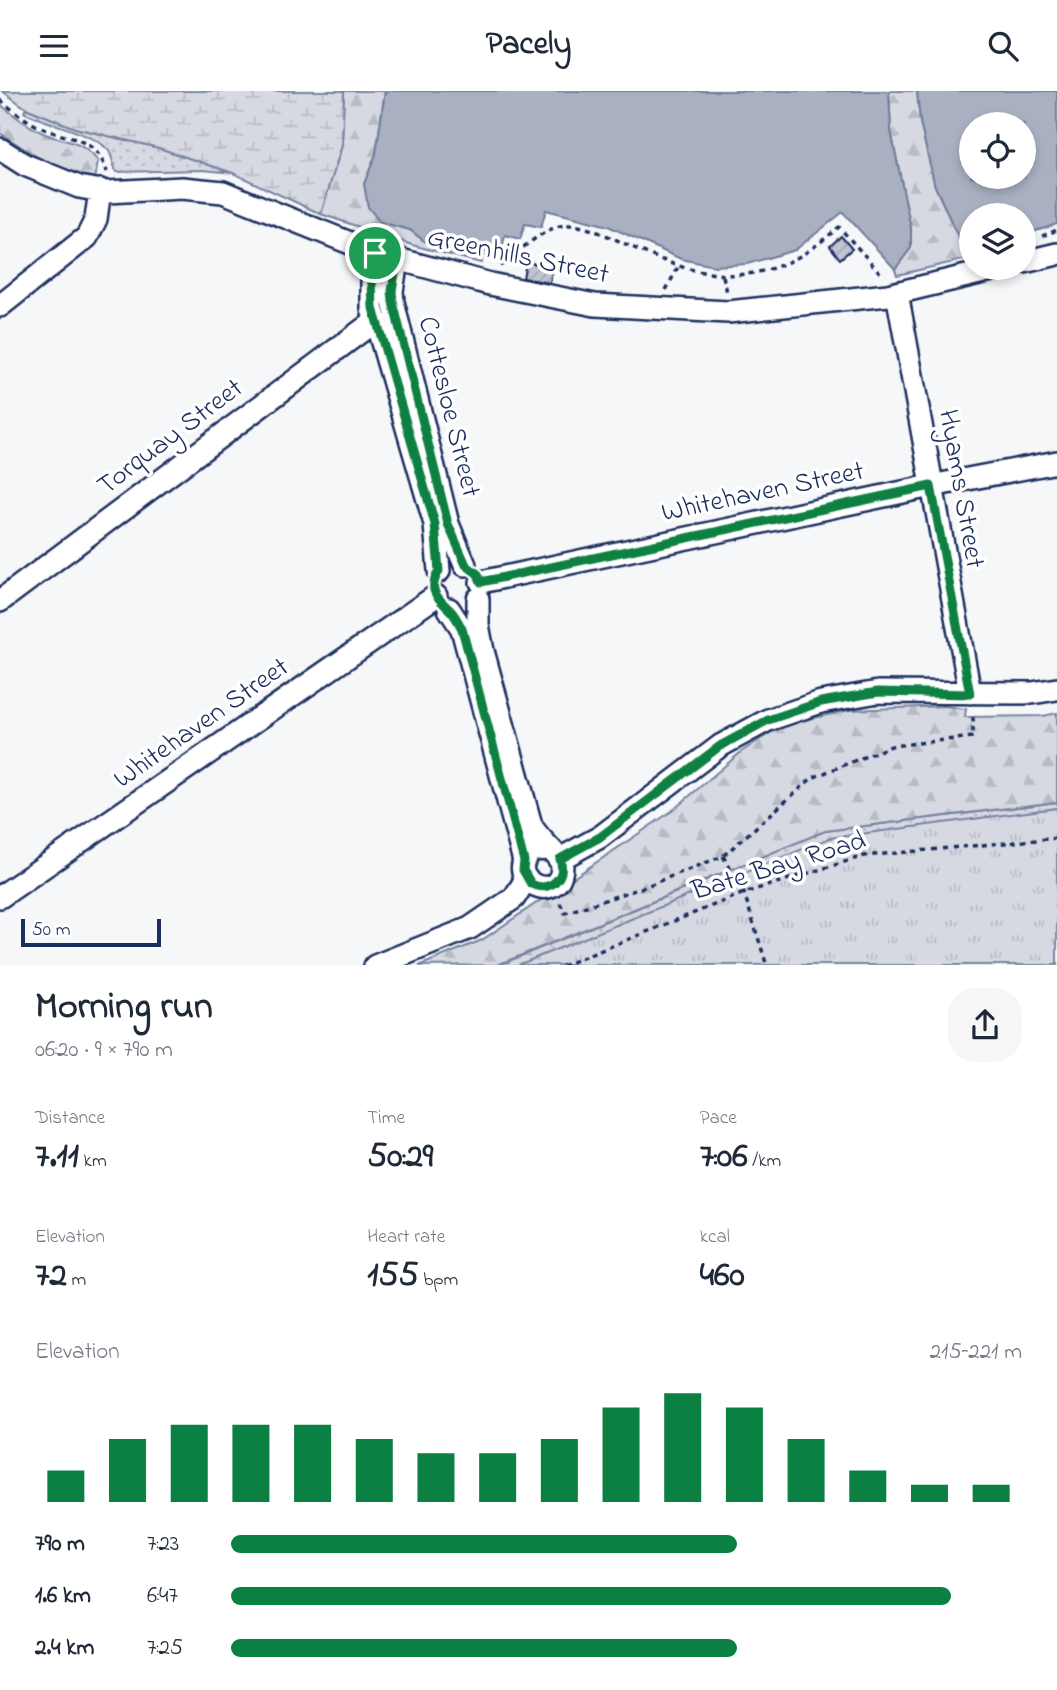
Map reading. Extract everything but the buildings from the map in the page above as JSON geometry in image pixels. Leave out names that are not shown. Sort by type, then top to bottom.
[{"type":"street","name":"Greenhills Street","points":[[0,149],[25,165],[79,187],[104,191],[192,188],[223,192],[397,260],[532,294],[594,305],[728,312],[959,275]]},
{"type":"street","points":[[0,306],[87,237],[96,219],[104,191]]},
{"type":"street","name":"Cottesloe Street","points":[[375,253],[371,298],[435,524],[439,571]]},
{"type":"street","points":[[1036,259],[1057,254]]},
{"type":"street","name":"Cottesloe Street","points":[[397,260],[393,302],[448,524],[466,565]]},
{"type":"street","name":"Hyams Street","points":[[892,287],[970,694]]},
{"type":"street","name":"Torquay Street","points":[[0,601],[376,320]]},
{"type":"street","name":"Whitehaven Street","points":[[479,590],[931,486],[1057,462]]},
{"type":"street","points":[[452,564],[466,565],[478,574],[478,625],[483,651],[531,825],[562,865],[560,877],[551,886],[537,887],[525,870],[462,629],[442,602],[434,583],[439,571],[452,564]]},
{"type":"street","points":[[442,602],[462,610],[474,604],[479,590]]},
{"type":"street","name":"Whitehaven Street","points":[[0,897],[442,602]]},
{"type":"street","points":[[374,965],[470,928],[514,898],[533,851],[554,854],[600,837],[720,746],[768,720],[821,702],[878,692],[1032,693],[1057,689]]},
{"type":"path","points":[[0,100],[24,119],[45,129],[76,138],[95,150],[102,159],[108,176],[104,191]]},
{"type":"path","points":[[493,271],[550,229],[568,225],[597,232],[685,270],[726,276],[775,268],[802,255],[839,227],[892,287]]},
{"type":"path","points":[[563,908],[565,913],[644,887],[723,856],[812,778],[891,746],[973,737],[974,718]]},
{"type":"path","name":"Bate Bay Road","points":[[562,965],[744,893],[864,856],[1057,838]]},
{"type":"path","points":[[723,856],[744,893],[767,965]]},
{"type":"green space","points":[[2,91],[344,91],[342,145],[321,214],[233,173],[159,148],[75,128],[26,108]]},
{"type":"green space","points":[[344,91],[385,91],[376,154],[364,184],[380,222],[410,230],[424,240],[484,255],[481,263],[412,245],[321,214],[342,145]]},
{"type":"green space","points":[[889,91],[917,91],[920,122],[935,186],[959,239],[959,261],[897,275],[895,269],[911,248],[911,229],[891,131]]},
{"type":"green space","points":[[0,104],[37,130],[84,148],[98,161],[95,180],[48,164],[0,133]]},
{"type":"green space","points":[[26,108],[75,128],[159,148],[233,173],[203,170],[116,172],[109,151],[102,145],[82,134],[24,112]]},
{"type":"green space","points":[[945,706],[966,709],[965,717],[1043,716],[1057,713],[1057,802],[825,831],[497,965],[421,965],[482,940],[672,811],[741,752],[782,725],[850,710]]},
{"type":"green space","points":[[1057,802],[1057,826],[555,965],[499,965],[825,831]]},
{"type":"green space","points":[[1057,808],[1057,965],[518,965],[830,838]]},
{"type":"water","points":[[385,91],[889,91],[891,131],[911,229],[911,248],[895,269],[843,212],[795,250],[747,264],[714,266],[681,259],[608,226],[546,210],[541,227],[525,224],[520,239],[505,235],[501,253],[485,250],[484,255],[424,241],[410,230],[380,222],[368,207],[364,184],[376,154]]},
{"type":"water","points":[[917,91],[1057,91],[1057,224],[1036,231],[1036,203],[959,203],[959,239],[935,186],[920,122]]},
{"type":"route","points":[[375,253],[397,260],[393,302],[448,524],[466,565],[478,574],[481,582],[931,486],[970,694],[878,692],[821,702],[768,720],[720,746],[600,837],[560,859],[560,877],[551,886],[544,888],[531,884],[523,870],[524,861],[462,629],[449,608],[439,601],[434,590],[439,571],[435,524],[373,308],[371,298],[375,253]]}]
